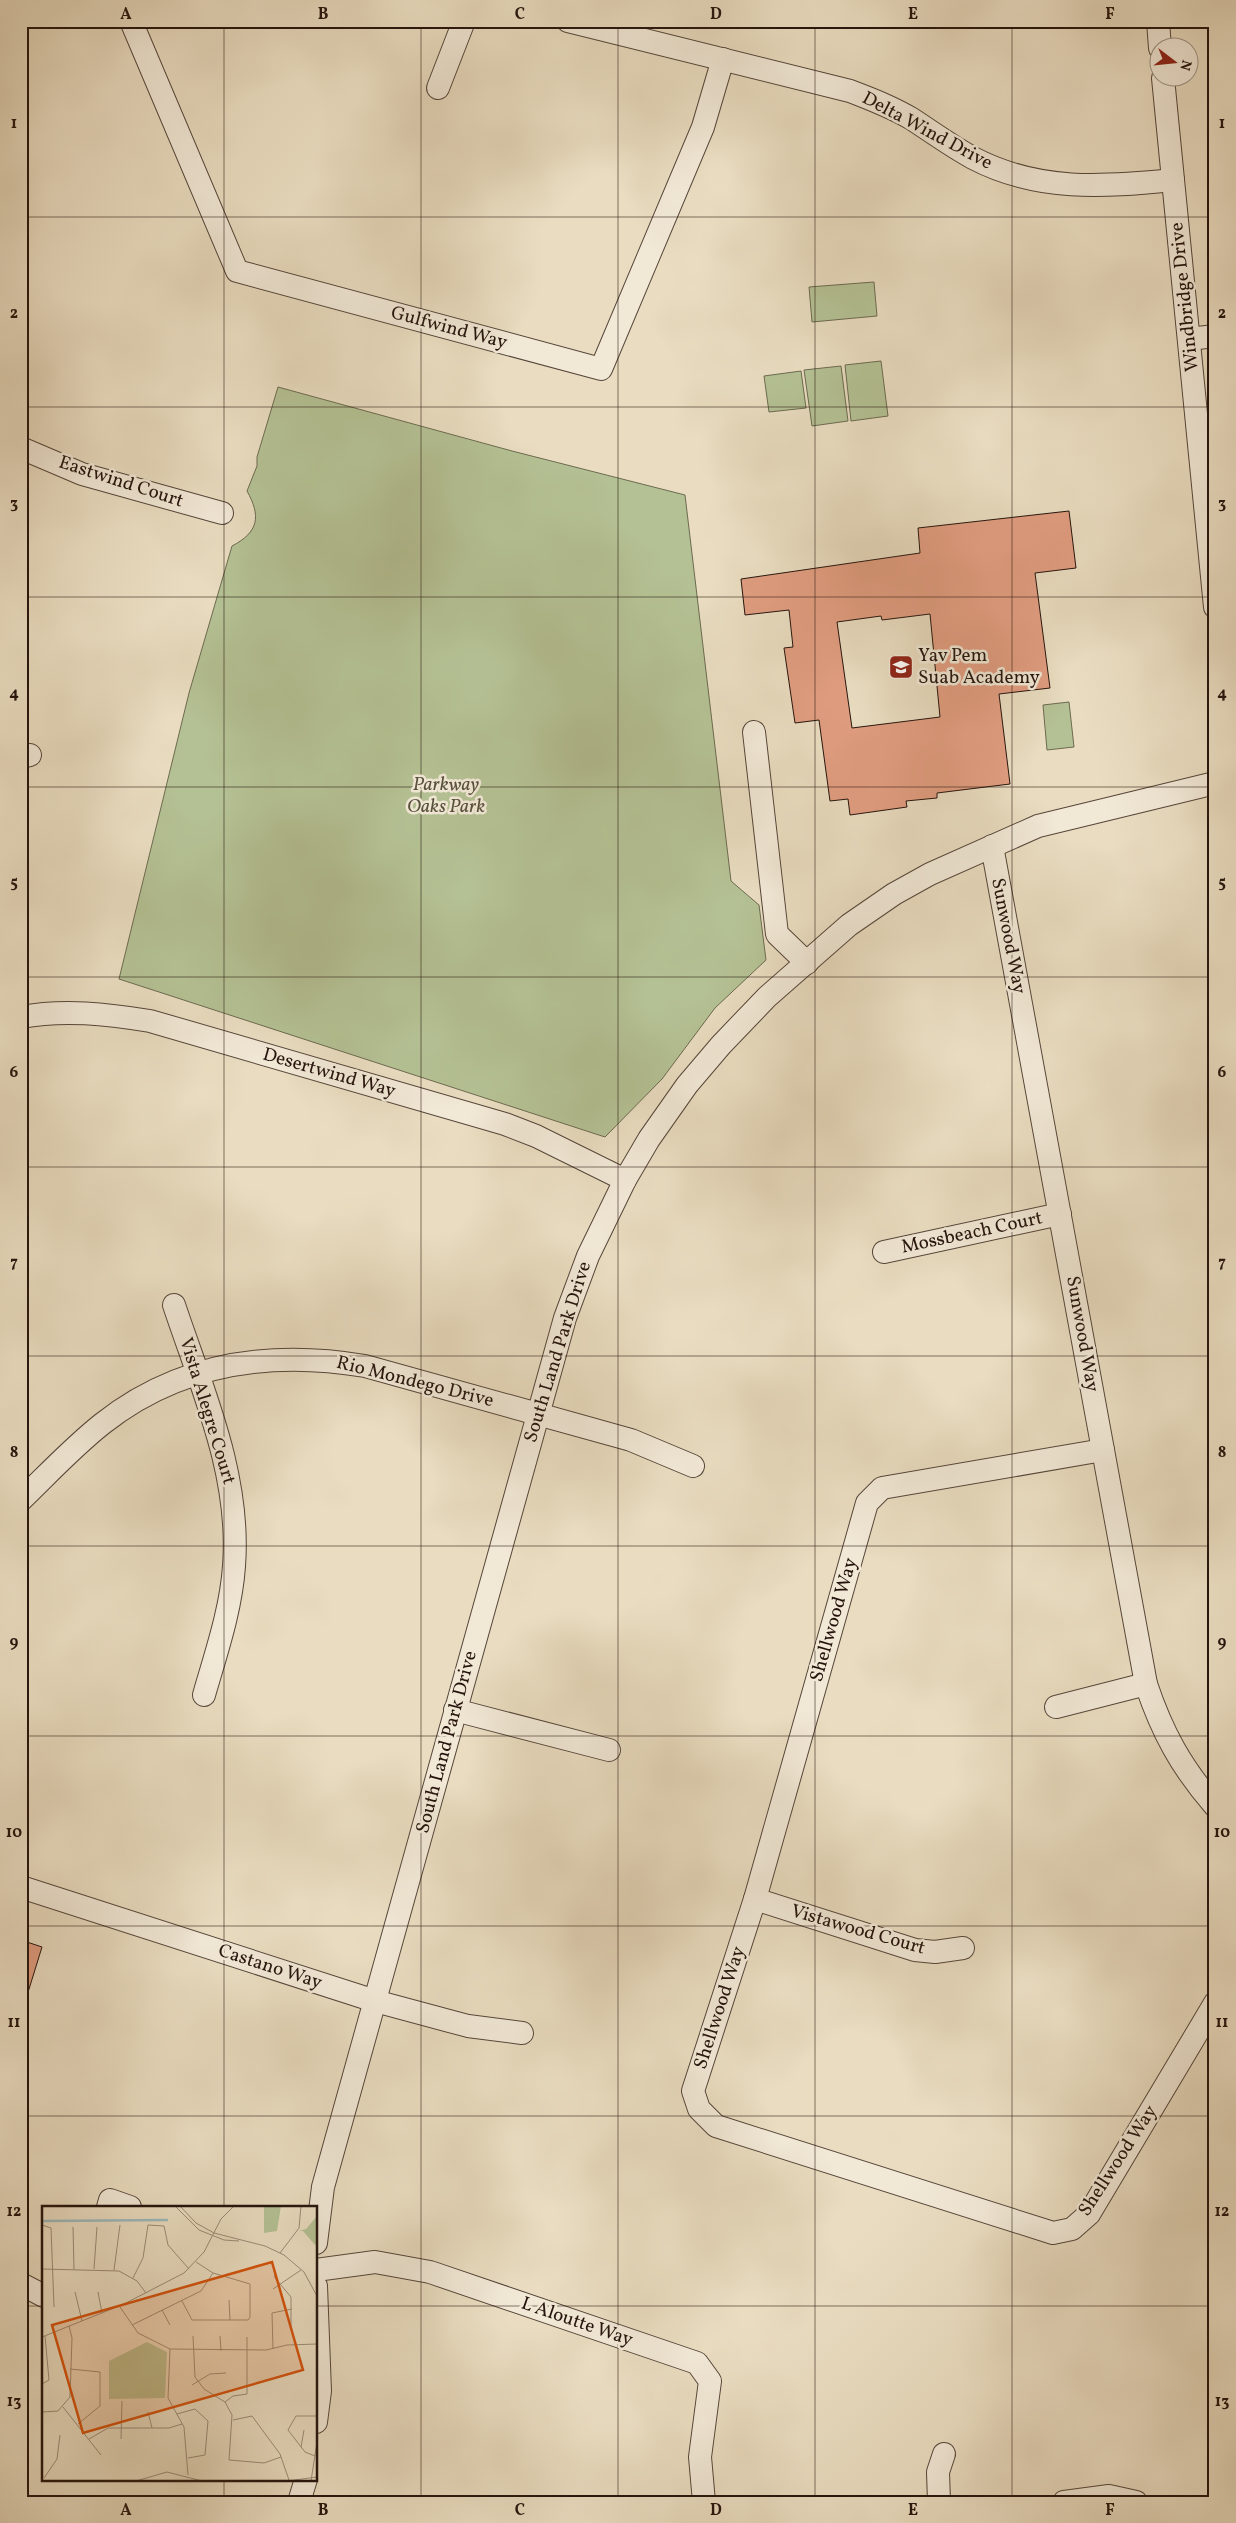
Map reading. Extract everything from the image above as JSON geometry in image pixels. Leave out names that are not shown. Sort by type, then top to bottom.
[{"type":"street","name":"Gulfwind Way","points":[[131,21],[237,271],[601,369],[704,127],[723,59]]},
{"type":"street","points":[[438,88],[464,21]]},
{"type":"street","name":"Delta Wind Drive","points":[[568,21],[850,90],[905,116],[975,158],[1001,170],[1038,181],[1071,186],[1104,187],[1173,180]]},
{"type":"street","points":[[1158,21],[1159,38]]},
{"type":"street","name":"Windbridge Drive","points":[[1164,88],[1213,569],[1215,607]]},
{"type":"street","points":[[1189,339],[1215,336]]},
{"type":"street","name":"Eastwind Court","points":[[21,448],[82,474],[222,513]]},
{"type":"street","points":[[754,732],[777,934],[807,963]]},
{"type":"street","name":"South Land Park Drive","points":[[318,2229],[324,2187],[565,1318],[584,1264],[625,1180],[687,1085],[721,1045],[767,997],[849,925],[894,894],[930,874],[1038,826],[1068,817],[1215,783]]},
{"type":"street","name":"Sunwood Way","points":[[992,846],[1146,1684],[1158,1719],[1172,1749],[1194,1781],[1215,1806]]},
{"type":"street","name":"Desertwind Way","points":[[21,1017],[68,1012],[109,1014],[150,1021],[505,1124],[536,1136],[625,1180]]},
{"type":"street","name":"Mossbeach Court","points":[[884,1252],[1060,1214]]},
{"type":"street","name":"Vista Alegre Court","points":[[174,1305],[223,1453],[232,1492],[235,1526],[234,1566],[228,1605],[204,1695]]},
{"type":"street","name":"Rio Mondego Drive","points":[[21,1500],[103,1424],[135,1402],[170,1384],[197,1374],[249,1361],[288,1358],[326,1360],[364,1366],[631,1440],[693,1466]]},
{"type":"street","name":"Shellwood Way","points":[[1103,1450],[882,1488],[868,1503],[755,1899],[693,2091],[699,2109],[716,2126],[1053,2232],[1072,2229],[1088,2214],[1215,2003]]},
{"type":"street","points":[[1056,1707],[1146,1684]]},
{"type":"street","points":[[455,1710],[609,1750]]},
{"type":"street","name":"Castano Way","points":[[21,1887],[375,2001],[468,2026],[522,2033]]},
{"type":"street","name":"Vistawood Court","points":[[755,1899],[914,1950],[935,1952],[963,1948]]},
{"type":"street","points":[[108,2206],[110,2200],[127,2206]]},
{"type":"street","name":"L Aloutte Way","points":[[318,2270],[375,2262],[430,2272],[697,2363],[710,2381],[700,2457],[704,2502]]},
{"type":"street","points":[[21,2284],[42,2295]]},
{"type":"street","points":[[318,2333],[320,2392],[318,2407]]},
{"type":"street","points":[[939,2502],[938,2472],[944,2454]]},
{"type":"street","points":[[299,2502],[306,2480]]},
{"type":"street","points":[[1064,2502],[1109,2496],[1136,2502]]},
{"type":"green space","points":[[874,282],[877,316],[812,322],[809,287]]},
{"type":"green space","points":[[881,361],[888,416],[851,421],[845,365]]},
{"type":"green space","points":[[841,366],[848,421],[812,426],[804,370]]},
{"type":"green space","points":[[801,371],[806,408],[769,412],[764,376]]},
{"type":"green space","name":"Parkway Oaks Park","points":[[278,387],[512,451],[685,495],[731,881],[759,905],[766,960],[715,1008],[662,1079],[605,1137],[119,979],[189,693],[232,546],[248,535],[255,523],[254,508],[247,491],[257,466],[257,457]]},
{"type":"green space","points":[[1069,702],[1074,747],[1047,750],[1043,705]]},
{"type":"building","points":[[1069,511],[1076,568],[1035,573],[1050,688],[999,694],[1010,784],[937,793],[937,798],[906,801],[907,807],[850,815],[848,799],[830,801],[819,720],[795,723],[784,648],[793,647],[789,610],[745,615],[741,579],[920,553],[918,528]],"holes":[[[930,614],[940,717],[852,728],[837,622],[881,616],[882,620]]]},
{"type":"building","points":[[21,1940],[42,1947],[25,2002],[21,2001]]},
{"type":"place","name":"Yav Pem Suab Academy","points":[[901,667]]}]
